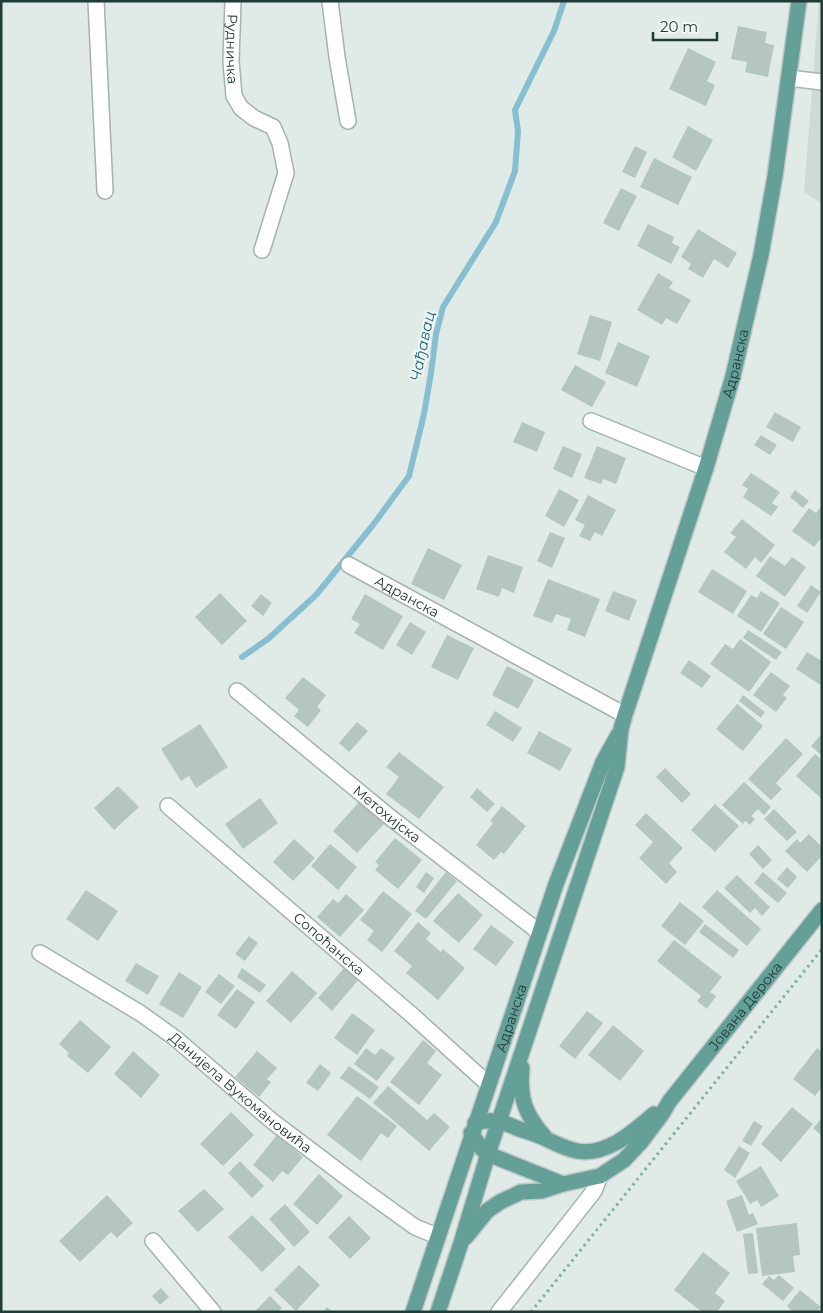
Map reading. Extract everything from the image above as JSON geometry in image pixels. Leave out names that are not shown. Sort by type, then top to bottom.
[{"type":"main road","name":"Адранска","points":[[413,1312],[539,932],[603,762],[623,722],[706,468],[733,376],[761,255],[775,176],[799,1]]},
{"type":"main road","name":"Адранска","points":[[438,1312],[488,1154],[618,767],[623,722]]},
{"type":"main road","name":"Јована Дерока","points":[[461,1243],[487,1211],[500,1202],[521,1192],[542,1191],[600,1176],[624,1160],[641,1142],[669,1102],[822,910]]},
{"type":"main road","points":[[525,1044],[521,1080],[522,1097],[532,1122],[547,1139]]},
{"type":"main road","name":"Јована Дерока","points":[[499,1121],[558,1145],[576,1151],[589,1152],[601,1149],[626,1136],[669,1102]]},
{"type":"main road","points":[[499,1121],[482,1121],[473,1128],[475,1141],[488,1154],[564,1184]]},
{"type":"street","points":[[96,1],[105,191]]},
{"type":"street","name":"Рудничка","points":[[233,1],[231,61],[234,96],[241,108],[254,118],[274,127],[280,143],[286,173],[262,250]]},
{"type":"street","points":[[330,1],[348,121]]},
{"type":"street","points":[[789,78],[822,82]]},
{"type":"street","points":[[591,421],[706,468]]},
{"type":"street","name":"Адранска","points":[[349,565],[623,722]]},
{"type":"street","name":"Метохијска","points":[[237,691],[391,818],[539,932]]},
{"type":"street","name":"Сопоћанска","points":[[168,806],[413,1016],[488,1084]]},
{"type":"street","name":"Данијела Вукомановића","points":[[40,953],[140,1013],[175,1038],[272,1121],[358,1186],[415,1227],[437,1236]]},
{"type":"street","name":"Јована Дерока","points":[[499,1312],[594,1191],[600,1176]]},
{"type":"street","points":[[153,1241],[213,1312]]},
{"type":"path","points":[[531,1312],[822,949]]},
{"type":"shaded area","points":[[819,1],[822,1],[822,204],[804,192]]},
{"type":"building","points":[[738,26],[767,32],[765,43],[774,45],[768,77],[745,72],[747,62],[731,59]]},
{"type":"building","points":[[688,48],[716,62],[707,81],[715,85],[706,106],[669,89]]},
{"type":"building","points":[[688,126],[713,140],[696,171],[672,157]]},
{"type":"building","points":[[635,146],[647,152],[635,178],[622,172]]},
{"type":"building","points":[[654,158],[692,177],[678,205],[640,187]]},
{"type":"building","points":[[621,188],[637,196],[619,231],[603,223]]},
{"type":"building","points":[[648,224],[674,237],[672,243],[680,247],[671,264],[637,246]]},
{"type":"building","points":[[698,229],[737,253],[728,268],[714,259],[703,278],[688,269],[691,264],[681,257]]},
{"type":"building","points":[[658,273],[673,282],[669,288],[691,300],[677,324],[666,318],[662,325],[637,310]]},
{"type":"building","points":[[590,315],[612,322],[600,361],[577,354]]},
{"type":"building","points":[[618,342],[650,356],[637,387],[605,373]]},
{"type":"building","points":[[575,365],[606,382],[592,407],[561,390]]},
{"type":"building","points":[[775,412],[801,427],[793,442],[766,427]]},
{"type":"building","points":[[522,422],[545,432],[537,452],[513,442]]},
{"type":"building","points":[[761,435],[777,445],[770,455],[754,445]]},
{"type":"building","points":[[563,446],[582,454],[572,478],[553,469]]},
{"type":"building","points":[[597,446],[626,458],[616,484],[603,479],[601,484],[584,478]]},
{"type":"building","points":[[751,473],[780,492],[772,503],[778,507],[771,516],[743,497],[748,489],[742,485]]},
{"type":"building","points":[[559,489],[579,500],[564,527],[545,516]]},
{"type":"building","points":[[795,490],[809,501],[803,508],[790,497]]},
{"type":"building","points":[[588,495],[616,510],[602,536],[595,532],[590,541],[579,536],[585,525],[575,520]]},
{"type":"building","points":[[821,507],[822,537],[814,547],[792,531],[809,508],[816,513]]},
{"type":"building","points":[[742,519],[775,545],[761,563],[755,557],[746,569],[724,552],[736,537],[730,533]]},
{"type":"building","points":[[550,532],[565,538],[552,568],[537,561]]},
{"type":"building","points":[[428,548],[462,565],[444,600],[411,584]]},
{"type":"building","points":[[488,555],[523,567],[514,593],[502,588],[499,597],[476,589]]},
{"type":"building","points":[[770,556],[785,566],[792,557],[806,567],[785,597],[756,576]]},
{"type":"building","points":[[712,569],[747,591],[733,614],[698,592]]},
{"type":"building","points":[[548,579],[600,599],[585,637],[567,630],[571,619],[556,614],[552,623],[533,616]]},
{"type":"building","points":[[811,585],[821,592],[807,613],[797,606]]},
{"type":"building","points":[[613,591],[637,600],[629,621],[605,611]]},
{"type":"building","points":[[761,591],[780,603],[761,632],[737,616],[751,595],[757,598]]},
{"type":"building","points":[[220,593],[247,621],[222,645],[195,617]]},
{"type":"building","points":[[261,594],[272,603],[263,616],[251,606]]},
{"type":"building","points":[[365,594],[403,616],[383,650],[354,633],[360,624],[351,619]]},
{"type":"building","points":[[781,607],[804,622],[786,649],[763,634]]},
{"type":"building","points":[[410,622],[426,632],[412,655],[396,645]]},
{"type":"building","points":[[748,630],[782,652],[776,660],[743,638]]},
{"type":"building","points":[[447,635],[474,648],[458,680],[431,667]]},
{"type":"building","points":[[740,639],[771,662],[749,692],[710,664],[725,644],[733,649]]},
{"type":"building","points":[[807,652],[822,661],[822,686],[796,669]]},
{"type":"building","points":[[689,660],[711,676],[702,688],[680,673]]},
{"type":"building","points":[[507,666],[534,680],[518,709],[492,695]]},
{"type":"building","points":[[771,672],[790,686],[783,695],[787,698],[776,712],[753,695]]},
{"type":"building","points":[[303,677],[326,695],[317,707],[321,710],[308,727],[294,716],[299,710],[285,698]]},
{"type":"building","points":[[743,695],[765,712],[761,718],[739,701]]},
{"type":"building","points":[[737,704],[763,726],[743,751],[716,729]]},
{"type":"building","points":[[495,711],[522,728],[513,742],[486,725]]},
{"type":"building","points":[[357,722],[368,731],[349,752],[339,743]]},
{"type":"building","points":[[200,724],[228,767],[196,788],[189,776],[181,781],[161,749]]},
{"type":"building","points":[[539,731],[572,749],[560,771],[527,753]]},
{"type":"building","points":[[820,736],[822,738],[822,756],[811,746]]},
{"type":"building","points":[[786,738],[803,754],[776,783],[782,789],[771,800],[748,779]]},
{"type":"building","points":[[399,752],[444,787],[419,819],[386,794],[399,777],[386,767]]},
{"type":"building","points":[[815,754],[822,760],[822,799],[796,776]]},
{"type":"building","points":[[665,768],[691,794],[682,803],[656,777]]},
{"type":"building","points":[[744,782],[771,807],[764,815],[758,809],[751,816],[755,819],[750,825],[745,821],[743,824],[722,805]]},
{"type":"building","points":[[118,786],[139,807],[114,830],[94,808]]},
{"type":"building","points":[[477,788],[495,804],[487,812],[470,797]]},
{"type":"building","points":[[260,798],[278,823],[243,849],[225,824]]},
{"type":"building","points":[[360,801],[384,824],[357,853],[333,831]]},
{"type":"building","points":[[715,804],[739,826],[715,852],[691,830]]},
{"type":"building","points":[[502,806],[526,826],[504,854],[501,852],[494,860],[476,845],[493,823],[490,821]]},
{"type":"building","points":[[774,809],[797,832],[787,841],[764,819]]},
{"type":"building","points":[[646,813],[683,848],[669,863],[677,872],[666,884],[639,858],[653,842],[635,825]]},
{"type":"building","points":[[809,834],[822,847],[822,856],[807,872],[785,851],[797,839],[800,843]]},
{"type":"building","points":[[395,838],[422,860],[398,889],[375,870],[379,865],[375,862]]},
{"type":"building","points":[[294,839],[315,858],[293,881],[273,862]]},
{"type":"building","points":[[330,844],[357,867],[338,890],[311,866]]},
{"type":"building","points":[[758,845],[772,860],[763,869],[749,854]]},
{"type":"building","points":[[787,867],[797,877],[788,888],[777,879]]},
{"type":"building","points":[[426,872],[434,878],[424,893],[416,887]]},
{"type":"building","points":[[446,872],[457,881],[426,919],[415,911]]},
{"type":"building","points":[[763,872],[787,893],[778,903],[754,883]]},
{"type":"building","points":[[737,875],[770,907],[762,916],[755,908],[750,913],[724,888]]},
{"type":"building","points":[[86,890],[118,911],[98,941],[66,919]]},
{"type":"building","points":[[717,890],[761,929],[747,946],[702,907]]},
{"type":"building","points":[[383,891],[412,914],[382,952],[367,940],[374,931],[360,920]]},
{"type":"building","points":[[458,893],[483,915],[459,943],[433,921]]},
{"type":"building","points":[[346,894],[364,910],[340,937],[317,917],[333,899],[338,903]]},
{"type":"building","points":[[680,902],[704,921],[685,945],[661,926]]},
{"type":"building","points":[[418,922],[431,933],[426,939],[441,952],[443,949],[465,968],[438,1000],[406,973],[412,966],[394,951]]},
{"type":"building","points":[[705,924],[739,950],[733,958],[699,932]]},
{"type":"building","points":[[491,925],[514,942],[496,966],[473,949]]},
{"type":"building","points":[[249,936],[258,943],[245,961],[235,954]]},
{"type":"building","points":[[674,940],[722,977],[710,992],[716,996],[707,1009],[697,1001],[701,996],[657,961]]},
{"type":"building","points":[[136,963],[159,976],[148,995],[125,981]]},
{"type":"building","points":[[345,967],[359,979],[332,1011],[318,998]]},
{"type":"building","points":[[242,968],[266,985],[260,993],[237,977]]},
{"type":"building","points":[[292,971],[317,993],[291,1023],[266,1001]]},
{"type":"building","points":[[179,972],[202,987],[183,1018],[159,1004]]},
{"type":"building","points":[[219,974],[235,986],[221,1004],[205,992]]},
{"type":"building","points":[[237,989],[255,1002],[236,1029],[217,1015]]},
{"type":"building","points":[[587,1011],[603,1023],[575,1059],[559,1046]]},
{"type":"building","points":[[352,1013],[375,1030],[357,1055],[334,1038]]},
{"type":"building","points":[[80,1020],[111,1047],[88,1073],[67,1056],[69,1053],[59,1044]]},
{"type":"building","points":[[613,1025],[644,1051],[620,1081],[588,1055]]},
{"type":"building","points":[[423,1040],[436,1051],[427,1063],[442,1075],[419,1105],[390,1082]]},
{"type":"building","points":[[366,1048],[375,1055],[381,1048],[395,1058],[377,1081],[354,1064]]},
{"type":"building","points":[[817,1048],[822,1052],[822,1087],[815,1096],[793,1079]]},
{"type":"building","points":[[133,1051],[160,1075],[141,1098],[114,1074]]},
{"type":"building","points":[[257,1051],[277,1068],[267,1079],[271,1082],[259,1097],[235,1077]]},
{"type":"building","points":[[320,1064],[331,1073],[318,1091],[306,1083]]},
{"type":"building","points":[[349,1066],[379,1087],[370,1099],[340,1078]]},
{"type":"building","points":[[388,1086],[427,1120],[434,1113],[450,1127],[429,1151],[373,1103]]},
{"type":"building","points":[[357,1096],[397,1126],[388,1138],[381,1133],[361,1161],[327,1135]]},
{"type":"building","points":[[792,1107],[813,1124],[781,1162],[761,1144]]},
{"type":"building","points":[[231,1112],[254,1135],[223,1166],[200,1144]]},
{"type":"building","points":[[822,1118],[822,1136],[813,1128]]},
{"type":"building","points":[[754,1121],[763,1126],[751,1146],[742,1141]]},
{"type":"building","points":[[277,1135],[303,1157],[288,1175],[282,1171],[273,1182],[253,1165]]},
{"type":"building","points":[[739,1146],[750,1153],[735,1178],[724,1170]]},
{"type":"building","points":[[240,1161],[264,1186],[252,1198],[228,1173]]},
{"type":"building","points":[[761,1166],[779,1196],[761,1207],[757,1200],[750,1204],[736,1181]]},
{"type":"building","points":[[319,1174],[343,1196],[317,1225],[293,1204]]},
{"type":"building","points":[[204,1189],[224,1209],[198,1232],[178,1211]]},
{"type":"building","points":[[107,1195],[133,1223],[117,1238],[111,1232],[80,1262],[59,1241]]},
{"type":"building","points":[[742,1195],[749,1215],[753,1213],[758,1224],[737,1232],[726,1201]]},
{"type":"building","points":[[285,1204],[310,1232],[294,1247],[269,1219]]},
{"type":"building","points":[[252,1215],[286,1249],[262,1272],[228,1237]]},
{"type":"building","points":[[349,1216],[371,1238],[350,1259],[328,1237]]},
{"type":"building","points":[[797,1223],[800,1255],[793,1256],[795,1272],[762,1276],[756,1228]]},
{"type":"building","points":[[753,1233],[758,1273],[748,1274],[743,1234]]},
{"type":"building","points":[[703,1252],[730,1273],[715,1293],[725,1301],[717,1312],[702,1312],[674,1290]]},
{"type":"building","points":[[299,1265],[320,1285],[296,1311],[274,1290]]},
{"type":"building","points":[[779,1275],[794,1288],[783,1301],[762,1284],[769,1276],[774,1280]]},
{"type":"building","points":[[161,1288],[169,1297],[160,1305],[152,1296]]},
{"type":"building","points":[[800,1290],[821,1307],[817,1312],[793,1312],[787,1306]]},
{"type":"building","points":[[270,1296],[282,1308],[278,1312],[254,1312]]},
{"type":"building","points":[[327,1307],[333,1312],[323,1312]]},
{"type":"waterway","name":"Чађавац","points":[[242,657],[268,639],[316,595],[373,525],[409,476],[424,414],[436,334],[443,307],[496,222],[515,171],[518,131],[515,110],[554,31],[564,1]]}]
